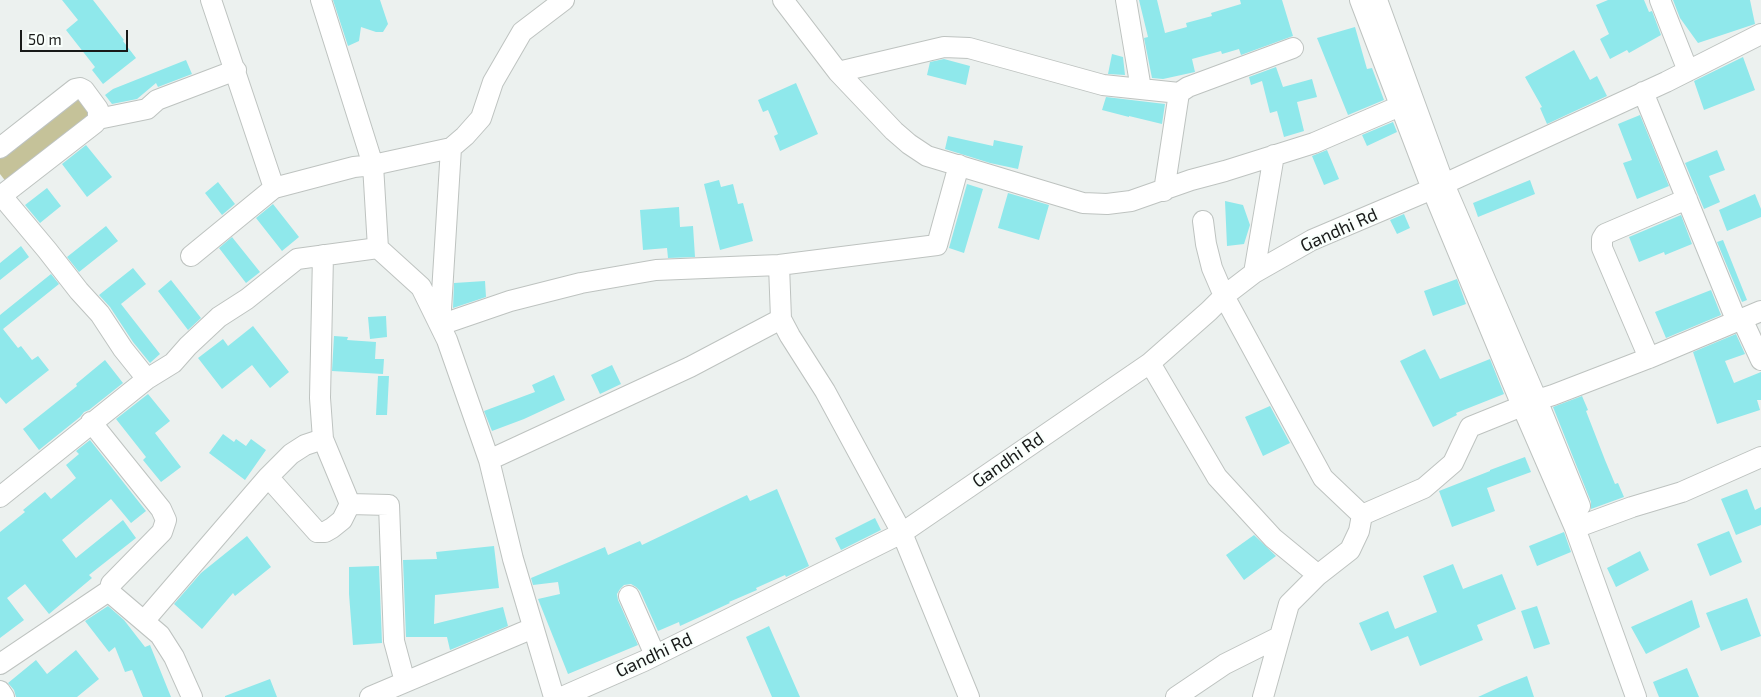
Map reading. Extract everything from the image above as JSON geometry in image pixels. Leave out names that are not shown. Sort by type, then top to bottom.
[{"type":"street","points":[[211,0],[274,188]]},
{"type":"street","points":[[321,0],[373,164],[378,248],[421,286],[447,340],[489,460],[513,559],[554,697]]},
{"type":"street","points":[[783,0],[838,72],[894,131],[909,144],[927,156],[1083,203],[1106,204],[1131,201],[1191,180],[1314,143],[1400,106]]},
{"type":"street","points":[[1126,0],[1141,89]]},
{"type":"street","points":[[1360,0],[1400,106],[1438,187],[1581,526],[1647,697]]},
{"type":"street","points":[[1376,0],[1438,187]]},
{"type":"street","points":[[1660,0],[1688,71]]},
{"type":"street","points":[[191,256],[274,188],[354,167],[451,148],[465,136],[480,118],[493,82],[522,32],[557,6]]},
{"type":"street","name":"Gandhi Rd","points":[[562,697],[656,655],[902,533],[1150,363],[1209,312],[1224,296],[1254,273],[1312,240],[1438,187],[1688,71],[1761,34]]},
{"type":"street","points":[[838,72],[944,47],[969,48],[1103,85],[1179,93],[1188,87],[1293,48]]},
{"type":"street","points":[[147,379],[123,349],[100,314],[0,195],[98,119],[147,109],[157,100],[236,70]]},
{"type":"street","points":[[0,148],[80,88],[84,90],[98,110],[98,119]]},
{"type":"street","points":[[1642,92],[1686,199],[1740,320],[1761,360]]},
{"type":"street","points":[[1164,190],[1179,93]]},
{"type":"street","points":[[440,325],[451,148]]},
{"type":"street","points":[[1254,273],[1274,154]]},
{"type":"street","points":[[440,325],[510,301],[581,282],[656,270],[779,265],[937,245],[959,165]]},
{"type":"street","points":[[1649,358],[1602,248],[1602,239],[1605,234],[1686,199]]},
{"type":"street","points":[[1203,221],[1212,268],[1224,296],[1323,478],[1362,515]]},
{"type":"street","points":[[0,497],[147,379],[174,363],[188,346],[219,317],[247,299],[297,259],[378,248]]},
{"type":"street","points":[[268,477],[317,532],[324,532],[342,520],[350,504],[323,440],[320,398],[323,255]]},
{"type":"street","points":[[779,265],[781,318],[790,336],[824,390],[902,533],[969,697]]},
{"type":"street","points":[[1362,515],[1424,488],[1453,463],[1470,426],[1649,358],[1761,311]]},
{"type":"street","points":[[489,460],[690,367],[781,318]]},
{"type":"street","points":[[1150,363],[1217,477],[1273,538],[1318,575]]},
{"type":"street","points":[[92,422],[161,509],[166,520],[162,532],[111,584],[110,590],[112,595],[160,635],[174,657],[192,697]]},
{"type":"street","points":[[144,622],[268,477],[291,454],[305,445],[323,440]]},
{"type":"street","points":[[1581,526],[1682,492],[1761,457]]},
{"type":"street","points":[[350,504],[389,506],[394,641],[405,682]]},
{"type":"street","points":[[1263,697],[1289,604],[1318,575],[1350,550],[1359,531],[1362,515]]},
{"type":"street","points":[[1581,526],[1636,697]]},
{"type":"street","points":[[0,664],[110,590]]},
{"type":"street","points":[[629,596],[656,655]]},
{"type":"street","points":[[370,697],[533,628]]},
{"type":"street","points":[[1176,697],[1225,664],[1280,636]]},
{"type":"street","points":[[0,691],[4,697]]},
{"type":"shaded area","points":[[77,97],[91,107],[94,122],[7,183],[0,174],[0,158]]},
{"type":"building","points":[[62,0],[93,0],[136,58],[103,84],[92,70],[95,67],[66,30],[78,20]]},
{"type":"building","points":[[333,0],[380,0],[388,24],[383,32],[376,32],[361,27],[359,41],[348,46]]},
{"type":"building","points":[[1139,0],[1157,0],[1165,33],[1187,27],[1186,23],[1212,16],[1211,13],[1241,4],[1240,0],[1282,0],[1293,36],[1241,55],[1239,49],[1222,54],[1221,51],[1192,59],[1195,72],[1163,79],[1152,78],[1144,38],[1148,37]]},
{"type":"building","points":[[1608,0],[1644,0],[1649,12],[1652,11],[1661,35],[1629,53],[1627,50],[1610,59],[1600,39],[1609,34],[1596,5]]},
{"type":"building","points":[[1673,0],[1750,0],[1755,24],[1698,43],[1680,18]]},
{"type":"building","points":[[1355,27],[1367,69],[1372,68],[1384,100],[1348,115],[1317,38]]},
{"type":"building","points":[[1574,50],[1590,80],[1597,76],[1607,96],[1547,124],[1540,108],[1542,107],[1525,77]]},
{"type":"building","points":[[1112,54],[1123,57],[1125,75],[1108,74]]},
{"type":"building","points":[[1743,57],[1755,90],[1704,110],[1694,81]]},
{"type":"building","points":[[944,59],[970,66],[966,85],[927,75],[930,62]]},
{"type":"building","points":[[186,60],[192,74],[158,87],[156,83],[137,99],[112,104],[105,95],[113,89]]},
{"type":"building","points":[[1276,67],[1283,87],[1312,79],[1317,97],[1297,102],[1304,131],[1284,137],[1277,111],[1270,113],[1262,81],[1251,85],[1249,77]]},
{"type":"building","points":[[796,83],[818,134],[780,151],[774,136],[778,134],[768,110],[763,112],[758,100]]},
{"type":"building","points":[[1106,97],[1165,104],[1162,124],[1102,110]]},
{"type":"building","points":[[1640,115],[1669,186],[1637,199],[1623,163],[1632,160],[1618,124]]},
{"type":"building","points":[[1393,122],[1397,132],[1367,146],[1362,135]]},
{"type":"building","points":[[948,136],[993,146],[994,140],[1023,146],[1018,169],[990,163],[945,149]]},
{"type":"building","points":[[86,145],[112,177],[87,197],[62,164]]},
{"type":"building","points":[[1327,150],[1339,179],[1324,185],[1312,156]]},
{"type":"building","points":[[1717,150],[1725,170],[1709,176],[1720,202],[1704,209],[1685,163]]},
{"type":"building","points":[[719,180],[721,187],[733,184],[738,204],[743,203],[753,241],[720,250],[704,184]]},
{"type":"building","points":[[1530,180],[1535,194],[1478,217],[1473,203]]},
{"type":"building","points":[[218,182],[235,204],[222,215],[205,193]]},
{"type":"building","points":[[967,184],[983,189],[964,253],[949,248]]},
{"type":"building","points":[[47,188],[61,206],[40,223],[25,205]]},
{"type":"building","points":[[1008,193],[1049,205],[1039,240],[998,228]]},
{"type":"building","points":[[1755,194],[1761,209],[1761,217],[1727,231],[1719,210]]},
{"type":"building","points":[[1225,201],[1243,205],[1250,225],[1244,244],[1227,246]]},
{"type":"building","points":[[273,204],[299,237],[282,251],[256,218]]},
{"type":"building","points":[[679,207],[680,227],[693,226],[695,257],[668,258],[667,248],[643,250],[640,210]]},
{"type":"building","points":[[1404,214],[1410,228],[1397,234],[1390,220]]},
{"type":"building","points":[[1681,215],[1692,244],[1665,255],[1664,252],[1639,262],[1629,237]]},
{"type":"building","points":[[106,226],[118,241],[79,272],[67,257]]},
{"type":"building","points":[[232,237],[260,272],[246,283],[219,248]]},
{"type":"building","points":[[1723,240],[1747,300],[1742,302],[1717,242]]},
{"type":"building","points":[[21,246],[29,257],[0,280],[0,263]]},
{"type":"building","points":[[133,268],[146,284],[121,304],[160,354],[150,363],[133,342],[110,307],[99,295]]},
{"type":"building","points":[[51,274],[59,284],[3,329],[18,348],[21,346],[32,360],[38,356],[49,370],[6,404],[0,397],[0,315]]},
{"type":"building","points":[[1457,279],[1466,304],[1433,316],[1424,291]]},
{"type":"building","points":[[171,280],[201,318],[188,330],[158,291]]},
{"type":"building","points":[[485,281],[486,297],[453,308],[454,283]]},
{"type":"building","points":[[1711,290],[1721,315],[1666,338],[1655,312]]},
{"type":"building","points":[[386,316],[387,337],[370,339],[368,317]]},
{"type":"building","points":[[253,326],[289,372],[270,388],[252,365],[222,389],[198,358],[223,339],[228,346]]},
{"type":"building","points":[[1736,334],[1745,354],[1725,361],[1734,383],[1761,372],[1761,400],[1757,400],[1760,410],[1717,424],[1693,352]]},
{"type":"building","points":[[334,336],[348,337],[347,340],[376,342],[375,359],[384,359],[383,374],[332,371]]},
{"type":"building","points":[[1425,349],[1440,379],[1490,359],[1504,394],[1456,413],[1457,415],[1433,427],[1400,361]]},
{"type":"building","points":[[105,360],[123,383],[84,412],[39,450],[23,429],[77,386],[76,384]]},
{"type":"building","points":[[612,365],[621,384],[600,394],[591,375]]},
{"type":"building","points":[[554,375],[565,400],[492,431],[484,411],[535,392],[532,385]]},
{"type":"building","points":[[378,376],[389,376],[387,415],[376,415]]},
{"type":"building","points":[[148,394],[170,421],[155,433],[181,467],[161,482],[143,460],[146,457],[116,419]]},
{"type":"building","points":[[1582,396],[1605,460],[1615,484],[1618,483],[1624,497],[1591,509],[1591,502],[1553,407]]},
{"type":"building","points":[[1270,406],[1290,443],[1263,456],[1245,417]]},
{"type":"building","points":[[223,434],[234,442],[236,439],[246,446],[251,439],[266,450],[245,480],[209,453]]},
{"type":"building","points":[[90,440],[146,511],[131,523],[111,499],[62,540],[76,558],[123,520],[136,538],[89,575],[92,578],[49,614],[25,584],[7,598],[24,620],[0,638],[0,532],[25,512],[23,510],[45,492],[51,499],[76,478],[66,465],[79,454],[76,451]]},
{"type":"building","points":[[1525,457],[1531,472],[1487,488],[1495,511],[1452,527],[1439,491]]},
{"type":"building","points":[[777,489],[809,566],[756,588],[757,590],[680,626],[679,622],[658,631],[640,591],[631,584],[624,585],[617,594],[618,600],[638,645],[568,674],[538,599],[560,594],[558,582],[533,585],[531,578],[605,547],[608,555],[640,541],[642,545],[747,495],[750,501]]},
{"type":"building","points":[[1747,489],[1755,510],[1761,507],[1761,525],[1736,535],[1721,499]]},
{"type":"building","points":[[875,518],[881,530],[841,550],[835,538]]},
{"type":"building","points":[[1729,531],[1742,562],[1710,576],[1697,544]]},
{"type":"building","points":[[1564,532],[1571,552],[1537,566],[1529,546]]},
{"type":"building","points":[[1254,535],[1276,556],[1244,580],[1226,555]]},
{"type":"building","points":[[247,536],[271,567],[235,596],[233,593],[202,629],[174,604],[201,573]]},
{"type":"building","points":[[494,546],[499,588],[435,595],[434,624],[503,607],[508,626],[450,650],[447,637],[406,637],[403,560],[437,559],[436,552]]},
{"type":"building","points":[[1640,551],[1649,570],[1616,587],[1607,568]]},
{"type":"building","points":[[1453,564],[1463,589],[1502,574],[1516,609],[1477,625],[1483,640],[1420,666],[1408,636],[1371,651],[1359,623],[1388,611],[1395,629],[1437,612],[1423,576]]},
{"type":"building","points":[[379,566],[382,643],[353,645],[349,567]]},
{"type":"building","points":[[1747,598],[1761,636],[1721,651],[1706,613]]},
{"type":"building","points":[[1692,600],[1700,627],[1646,654],[1631,627]]},
{"type":"building","points":[[108,606],[124,620],[145,647],[150,645],[171,697],[143,697],[132,670],[125,672],[115,647],[109,652],[85,621]]},
{"type":"building","points":[[1537,606],[1550,644],[1534,649],[1521,611]]},
{"type":"building","points":[[769,626],[800,697],[772,697],[746,637]]},
{"type":"building","points":[[76,650],[99,679],[77,697],[16,697],[14,690],[8,683],[36,660],[47,674]]},
{"type":"building","points":[[1687,668],[1699,697],[1659,697],[1653,682]]},
{"type":"building","points":[[1527,676],[1534,697],[1478,697],[1502,686]]},
{"type":"building","points":[[270,679],[277,697],[225,697],[225,696]]}]
